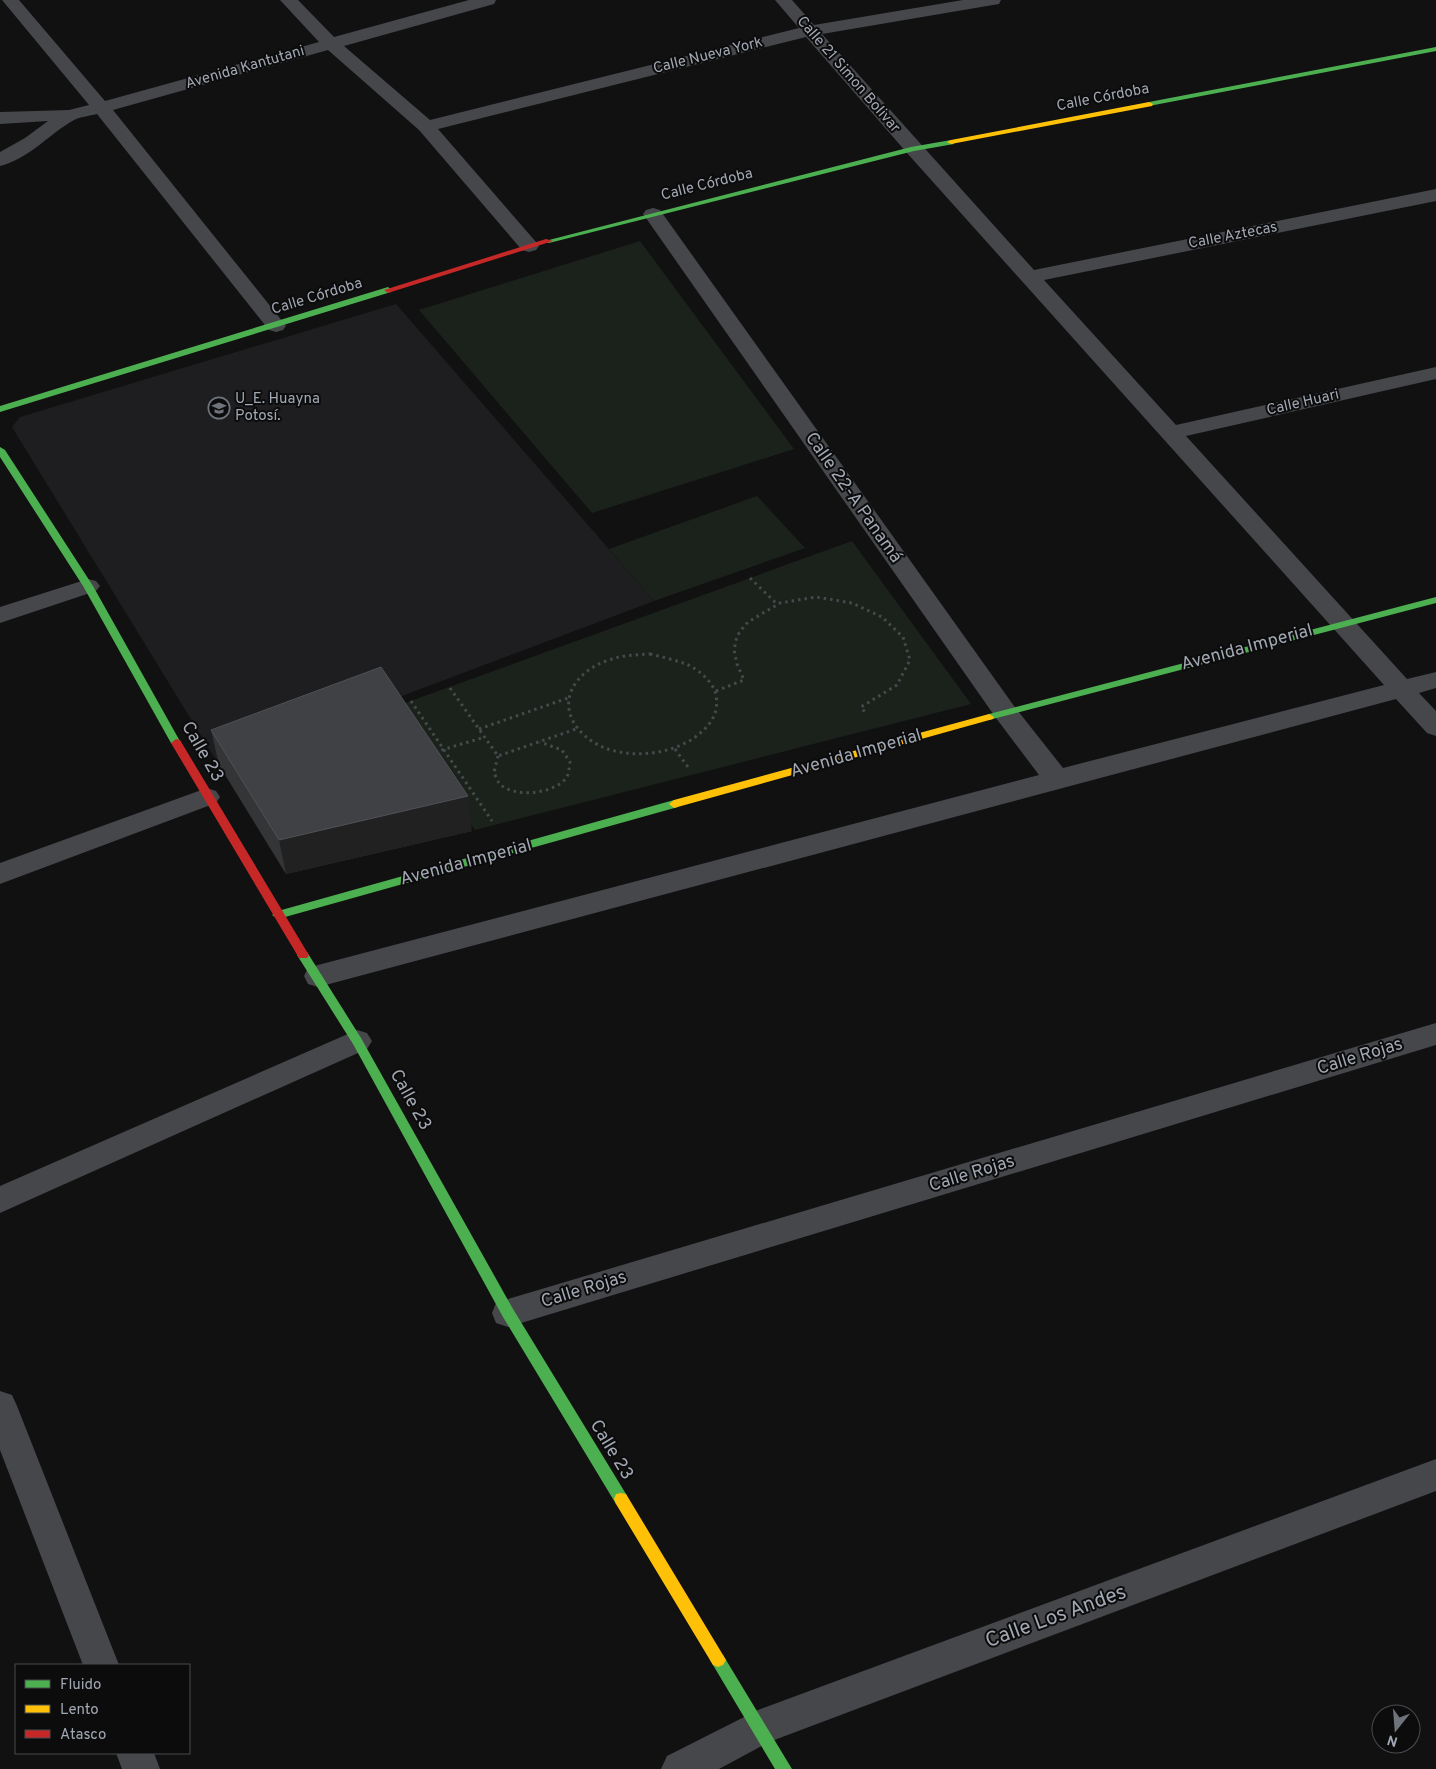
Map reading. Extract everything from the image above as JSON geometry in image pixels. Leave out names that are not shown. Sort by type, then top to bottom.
[{"type":"street","points":[[10,0],[101,108],[276,326]]},
{"type":"street","points":[[288,0],[332,44],[426,126],[529,246]]},
{"type":"street","name":"Avenida Kantutani","points":[[0,118],[69,115],[101,108],[488,0]]},
{"type":"street","name":"Calle 21 Simon Bolivar","points":[[783,0],[914,150],[1436,727]]},
{"type":"street","name":"Calle Nueva York","points":[[426,126],[809,31],[993,0]]},
{"type":"street","name":"Calle Córdoba","points":[[0,409],[276,326],[529,246],[653,214],[914,150],[1436,49]]},
{"type":"street","points":[[0,160],[32,142],[69,115]]},
{"type":"street","name":"Calle Aztecas","points":[[1029,276],[1436,194]]},
{"type":"street","name":"Calle 22-A Panamá","points":[[653,214],[1005,712],[1057,779]]},
{"type":"street","name":"Calle Huari","points":[[1170,433],[1436,373]]},
{"type":"street","name":"Calle 23","points":[[0,450],[88,586],[207,797],[278,916],[318,976],[357,1041],[508,1313],[784,1769]]},
{"type":"street","points":[[0,615],[88,586]]},
{"type":"street","name":"Avenida Imperial","points":[[278,916],[1005,712],[1436,600]]},
{"type":"street","points":[[318,976],[1436,680]]},
{"type":"street","points":[[0,874],[207,797]]},
{"type":"street","name":"Calle Rojas","points":[[508,1313],[1436,1034]]},
{"type":"street","points":[[0,1200],[357,1041]]},
{"type":"street","points":[[0,1406],[101,1664]]},
{"type":"street","name":"Calle Los Andes","points":[[680,1769],[758,1728],[1436,1475]]},
{"type":"street","points":[[135,1754],[141,1769]]},
{"type":"path","points":[[750,578],[777,604]]},
{"type":"path","points":[[716,691],[744,680],[735,663],[733,645],[741,629],[756,614],[777,604],[812,598],[830,598],[858,603],[881,614],[898,629],[907,643],[910,658],[906,673],[896,687],[880,699],[861,707]]},
{"type":"path","points":[[650,654],[679,660],[692,666],[707,677],[716,691],[718,708],[712,724],[697,739],[676,749],[630,754],[590,741],[576,729],[567,709],[568,698],[574,684],[587,671],[606,661],[627,655],[650,654]]},
{"type":"path","points":[[450,688],[498,756]]},
{"type":"path","points":[[479,729],[568,698]]},
{"type":"path","points":[[411,701],[513,851]]},
{"type":"path","points":[[539,741],[552,744],[568,756],[569,774],[554,788],[529,794],[505,788],[497,781],[493,773],[493,764],[498,756],[539,741],[576,729]]},
{"type":"path","points":[[434,752],[485,737]]},
{"type":"shaded area","points":[[640,241],[794,449],[592,513],[419,310]]},
{"type":"shaded area","points":[[396,304],[654,601],[219,765],[12,427],[20,417]]},
{"type":"shaded area","points":[[757,496],[805,548],[654,601],[609,549]]},
{"type":"shaded area","points":[[852,541],[971,704],[475,830],[394,707]]},
{"type":"building","points":[[381,667],[468,796],[279,840],[211,730]]},
{"type":"traffic: fast","points":[[1149,104],[1436,49]]},
{"type":"traffic: fast","points":[[549,241],[914,149],[951,142]]},
{"type":"traffic: fast","points":[[0,409],[388,290]]},
{"type":"traffic: fast","points":[[0,450],[88,586],[176,743]]},
{"type":"traffic: fast","points":[[989,717],[1436,600]]},
{"type":"traffic: fast","points":[[278,915],[674,804]]},
{"type":"traffic: fast","points":[[303,955],[357,1041],[508,1313],[621,1499]]},
{"type":"traffic: fast","points":[[718,1660],[784,1769]]},
{"type":"traffic: slow","points":[[951,142],[1149,104]]},
{"type":"traffic: slow","points":[[674,804],[989,717]]},
{"type":"traffic: slow","points":[[621,1499],[718,1660]]},
{"type":"traffic: jam","points":[[388,290],[549,241]]},
{"type":"traffic: jam","points":[[176,743],[303,955]]},
{"type":"place","name":"U_E. Huayna Potosí.","points":[[219,408]]}]
